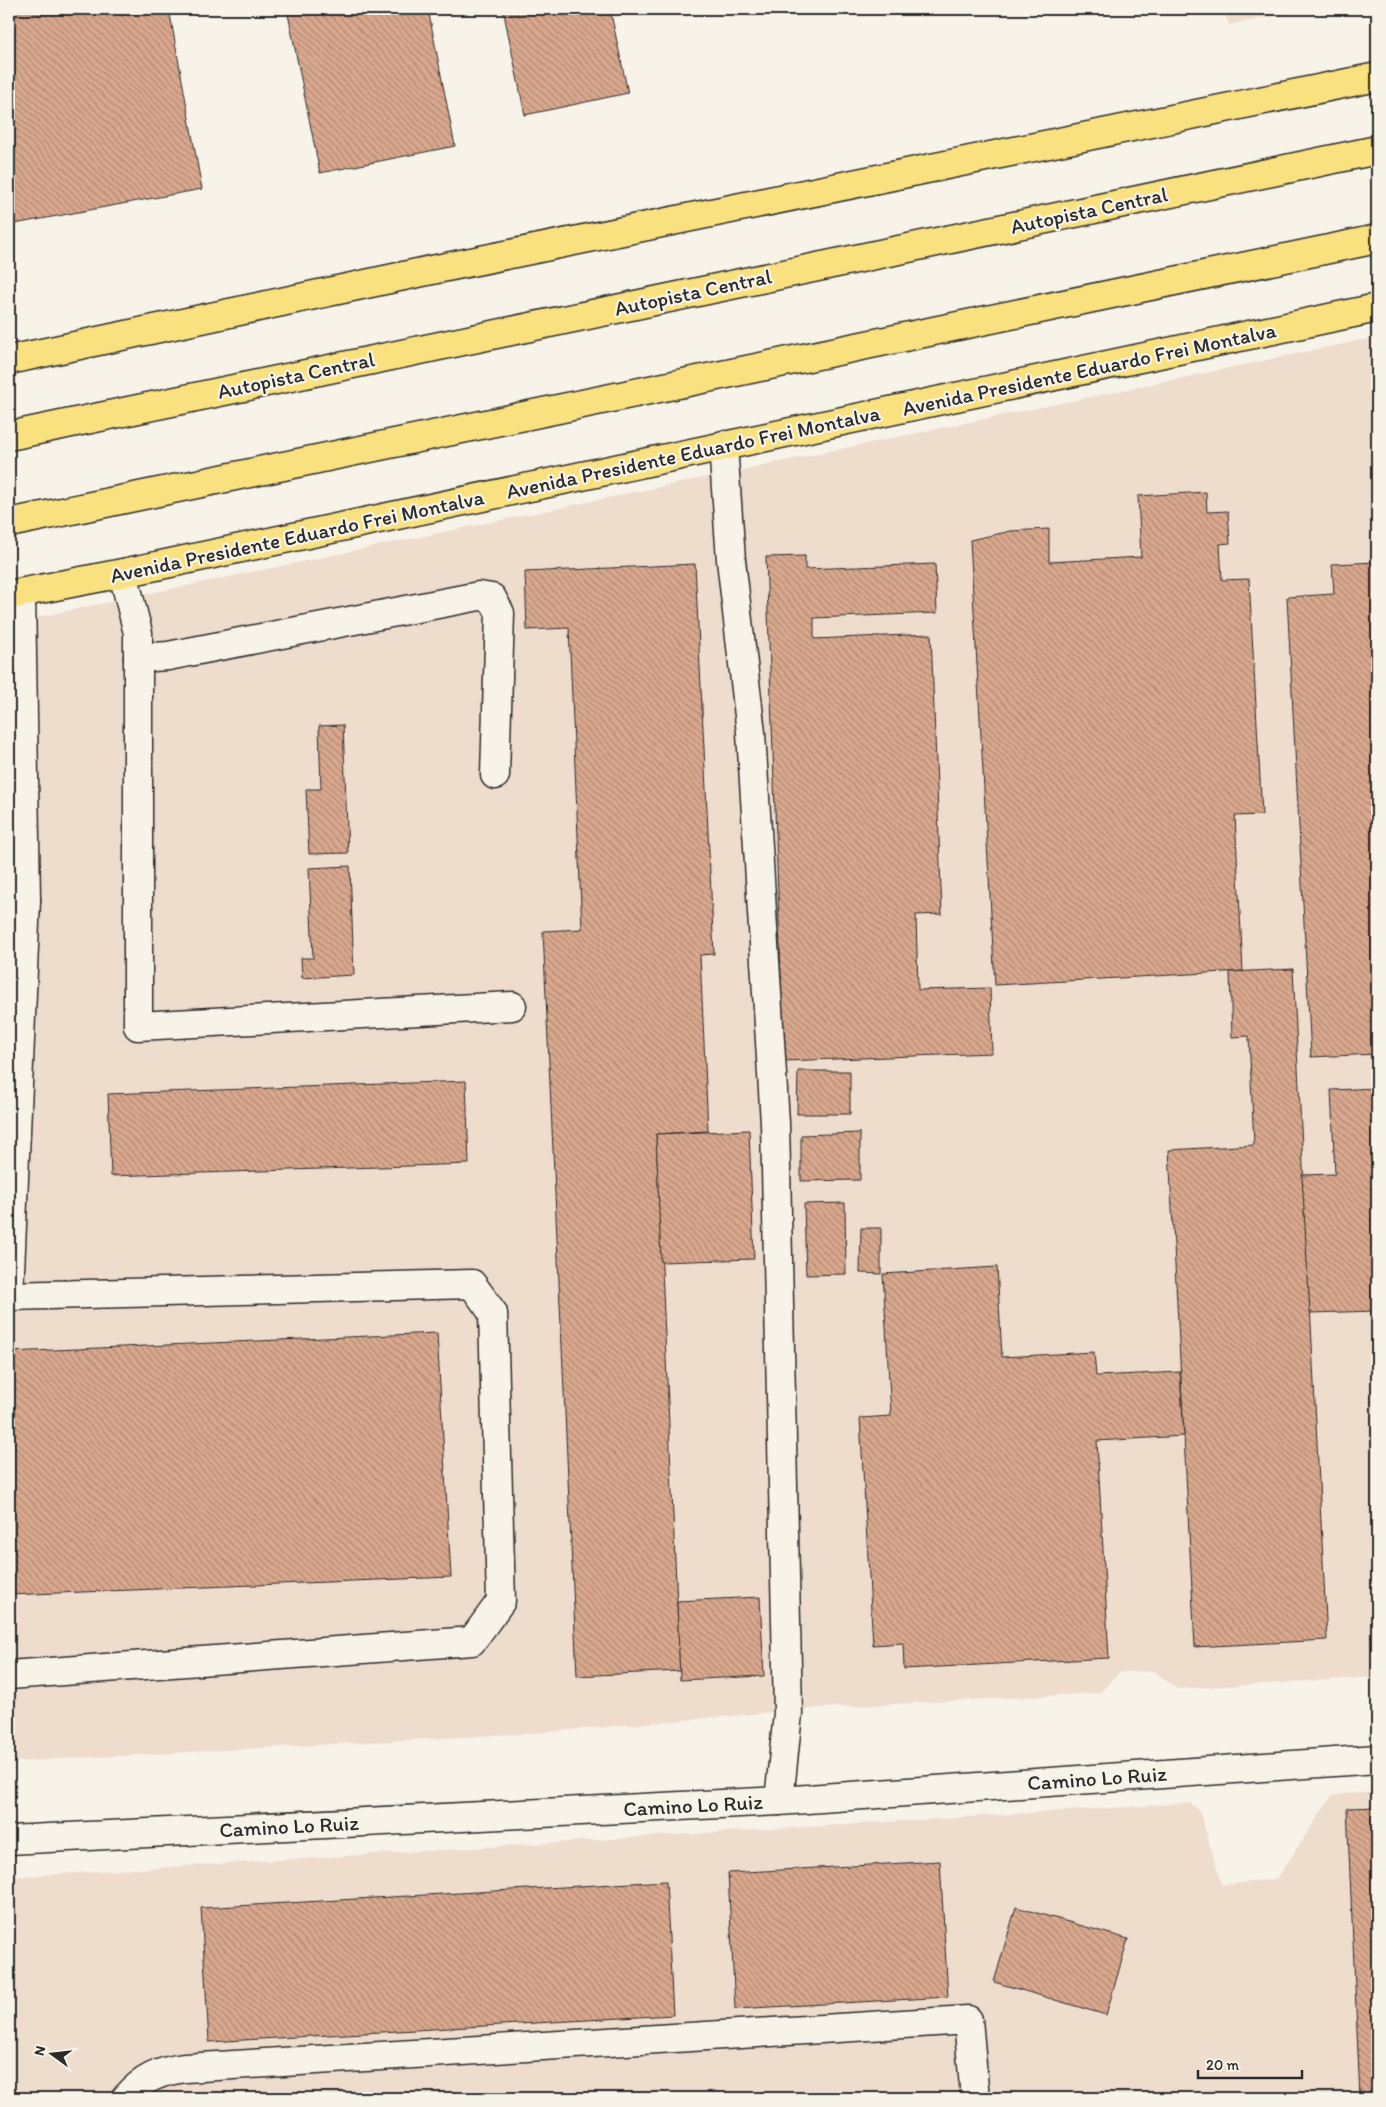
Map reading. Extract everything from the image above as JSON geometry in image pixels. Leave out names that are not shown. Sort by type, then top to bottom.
[{"type":"main road","points":[[9,360],[418,273],[1377,77]]},
{"type":"main road","name":"Autopista Central","points":[[9,436],[1377,150]]},
{"type":"main road","points":[[9,523],[1377,239]]},
{"type":"main road","name":"Avenida Presidente Eduardo Frei Montalva","points":[[15,594],[124,573],[1377,308]]},
{"type":"street","points":[[723,445],[731,560],[751,733],[775,1123],[788,1713],[779,1801]]},
{"type":"street","points":[[124,573],[138,633],[138,1026],[512,1006]]},
{"type":"street","points":[[9,1675],[472,1641],[501,1601],[493,1313],[472,1284],[9,1295],[17,902],[15,594]]},
{"type":"street","points":[[138,658],[168,656],[479,596],[492,598],[500,613],[495,775]]},
{"type":"street","name":"Camino Lo Ruiz","points":[[9,1840],[779,1801],[1377,1759]]},
{"type":"street","points":[[126,2098],[137,2085],[152,2076],[167,2070],[184,2068],[968,2020],[975,2098]]},
{"type":"shaded area","points":[[1223,9],[1305,9],[1229,25]]},
{"type":"shaded area","points":[[1377,337],[1377,1677],[1177,1689],[1154,1671],[1120,1672],[1100,1693],[820,1708],[535,1733],[9,1762],[9,623]]},
{"type":"shaded area","points":[[1377,1792],[1377,2098],[9,2098],[9,1877],[1190,1803],[1199,1810],[1222,1885],[1277,1879],[1332,1795]]},
{"type":"building","points":[[9,9],[169,9],[202,189],[9,225]]},
{"type":"building","points":[[287,9],[428,9],[455,146],[320,173]]},
{"type":"building","points":[[503,9],[610,9],[628,93],[525,115]]},
{"type":"building","points":[[1206,492],[1207,512],[1228,511],[1230,543],[1220,544],[1222,580],[1249,579],[1262,815],[1235,816],[1243,971],[995,985],[970,540],[1011,531],[1049,529],[1049,562],[1141,557],[1138,496]]},
{"type":"building","points":[[805,556],[805,569],[935,564],[937,613],[814,618],[814,639],[931,634],[942,914],[916,915],[918,990],[990,988],[992,1053],[784,1061],[766,557]]},
{"type":"building","points":[[1377,562],[1377,1054],[1311,1057],[1287,597],[1334,594],[1332,564]]},
{"type":"building","points":[[695,564],[714,954],[700,955],[708,1131],[656,1134],[680,1671],[577,1676],[543,931],[582,929],[569,628],[527,630],[525,572]]},
{"type":"building","points":[[343,725],[348,853],[309,854],[306,789],[321,789],[319,726]]},
{"type":"building","points":[[9,829],[19,829],[22,868],[9,869]]},
{"type":"building","points":[[350,866],[354,975],[302,978],[301,958],[313,958],[309,868]]},
{"type":"building","points":[[1293,969],[1327,1640],[1195,1647],[1169,1150],[1254,1145],[1249,1036],[1232,1037],[1230,972]]},
{"type":"building","points":[[798,1071],[850,1071],[850,1114],[797,1114]]},
{"type":"building","points":[[466,1081],[469,1164],[111,1176],[108,1094]]},
{"type":"building","points":[[1377,1088],[1377,1311],[1310,1313],[1302,1175],[1335,1174],[1331,1090]]},
{"type":"building","points":[[749,1130],[754,1259],[661,1262],[656,1134]]},
{"type":"building","points":[[860,1133],[860,1180],[801,1181],[801,1135]]},
{"type":"building","points":[[845,1203],[846,1274],[806,1275],[804,1204]]},
{"type":"building","points":[[861,1228],[881,1228],[881,1274],[860,1273]]},
{"type":"building","points":[[997,1267],[1002,1357],[1094,1352],[1096,1376],[1180,1372],[1184,1436],[1097,1441],[1109,1658],[904,1669],[903,1643],[873,1645],[860,1418],[891,1416],[883,1274]]},
{"type":"building","points":[[437,1333],[451,1577],[9,1595],[9,1352]]},
{"type":"building","points":[[760,1597],[764,1676],[680,1680],[677,1601]]},
{"type":"building","points":[[1377,1807],[1377,2098],[1360,2098],[1347,1808]]},
{"type":"building","points":[[940,1861],[948,1997],[735,2009],[728,1873]]},
{"type":"building","points":[[666,1881],[673,2015],[209,2042],[201,1908]]},
{"type":"building","points":[[1016,1907],[1128,1939],[1106,2015],[994,1982]]}]
